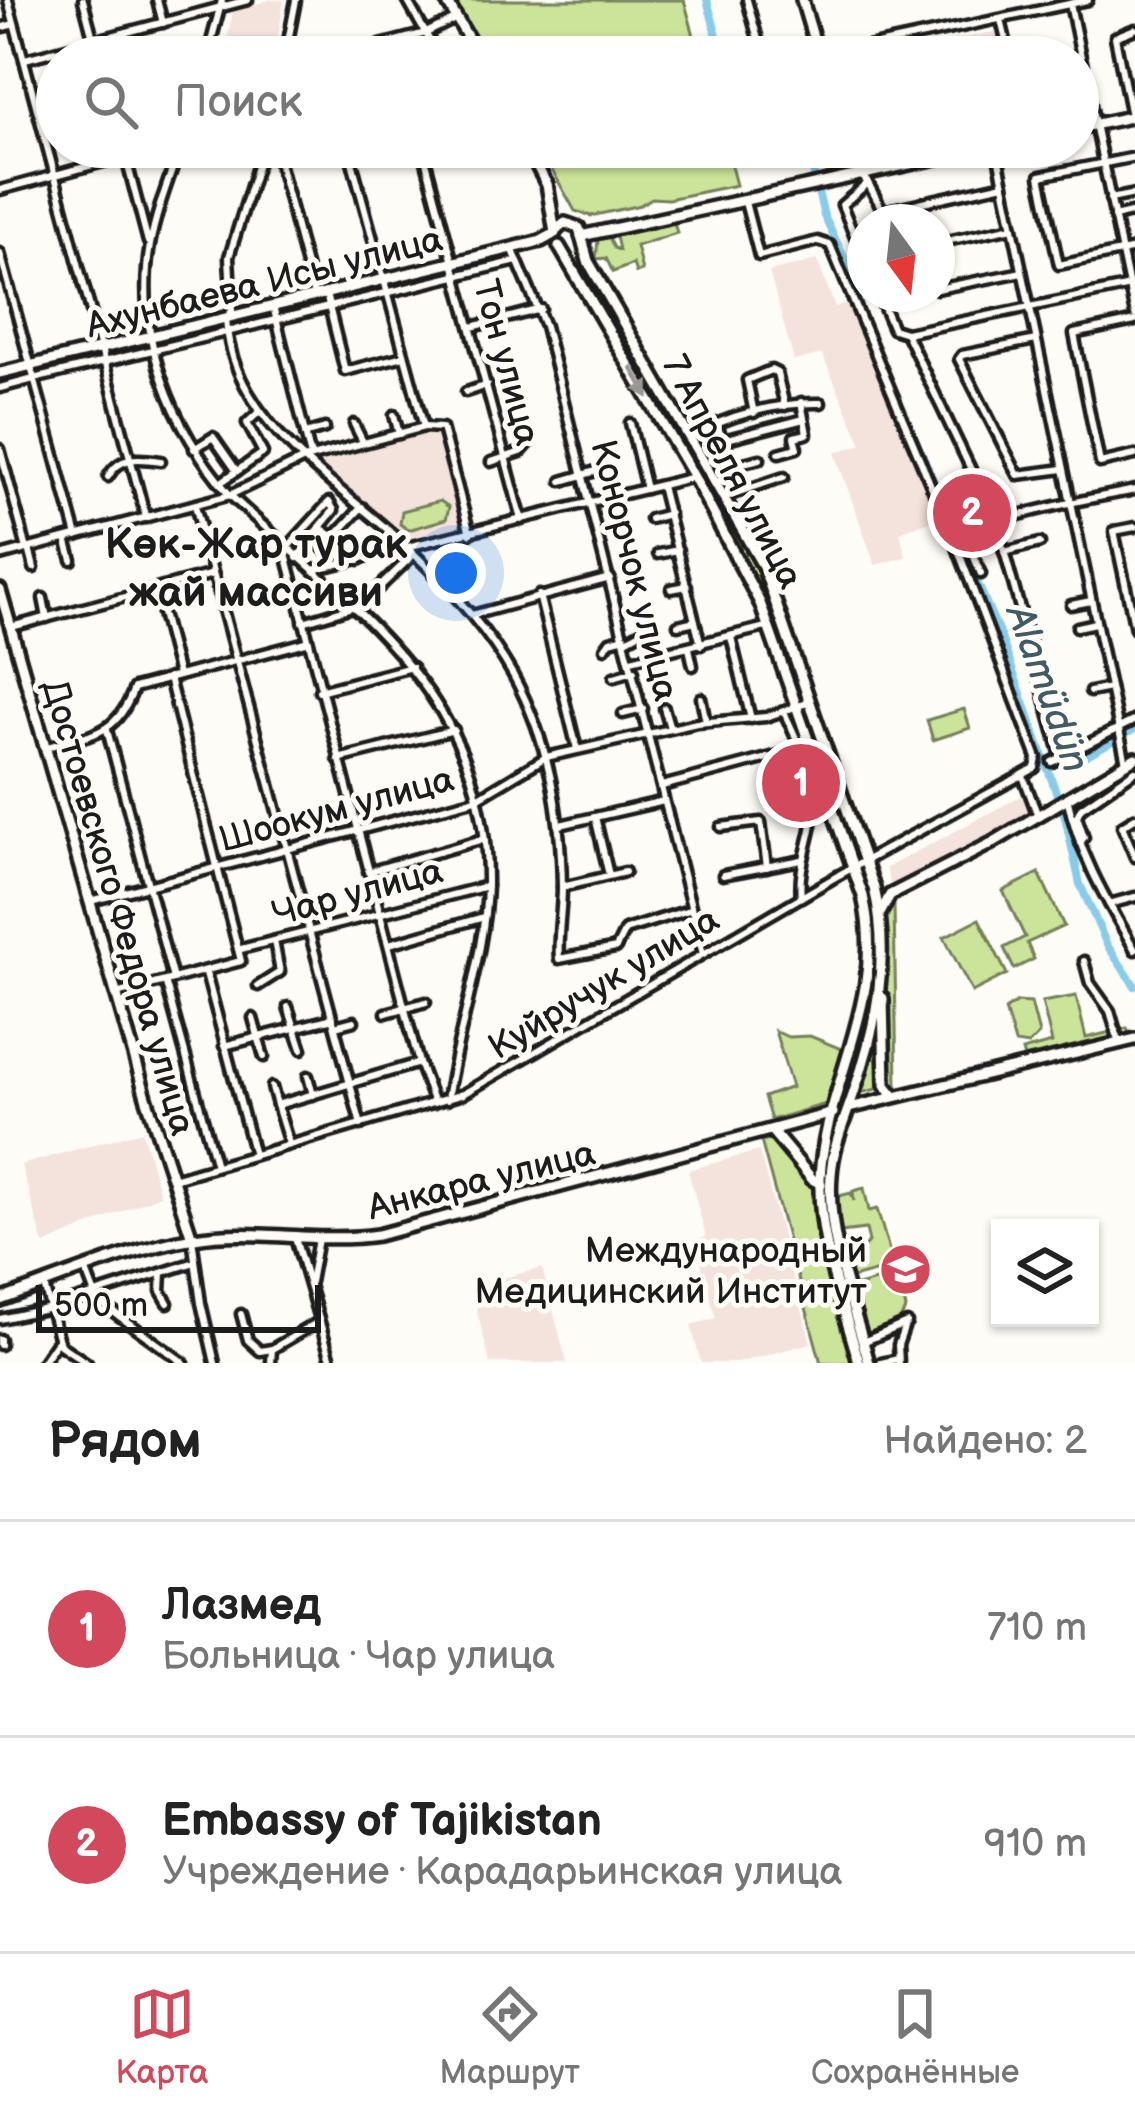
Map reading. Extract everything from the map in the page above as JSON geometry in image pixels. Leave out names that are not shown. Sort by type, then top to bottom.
[{"type":"main road","points":[[446,0],[468,36]]},
{"type":"main road","points":[[802,0],[813,36]]},
{"type":"main road","points":[[1099,123],[1133,116]]},
{"type":"main road","name":"7 Апреля улица","points":[[538,168],[578,231],[586,257],[769,579],[859,883],[870,940],[868,985],[832,1113],[824,1226],[860,1363]]},
{"type":"main road","points":[[860,168],[864,178]]},
{"type":"main road","points":[[578,231],[570,249],[556,239],[561,224],[578,231],[606,228],[830,180],[864,178],[891,168]]},
{"type":"main road","name":"7 Апреля улица","points":[[547,184],[556,239],[735,552],[804,704],[871,876],[881,924],[880,986],[825,1184],[869,1363]]},
{"type":"main road","points":[[586,257],[592,237],[606,228]]},
{"type":"main road","name":"Ахунбаева Исы улица","points":[[0,373],[556,239]]},
{"type":"main road","points":[[608,327],[621,320]]},
{"type":"main road","points":[[735,552],[745,552],[751,544]]},
{"type":"main road","name":"Достоевского Федора улица","points":[[0,590],[192,1238]]},
{"type":"main road","points":[[881,924],[883,906],[890,896],[1132,764]]},
{"type":"main road","points":[[874,889],[890,896]]},
{"type":"main road","points":[[868,985],[880,986],[885,1085],[894,1096]]},
{"type":"main road","name":"Анкара улица","points":[[0,1300],[192,1238],[318,1239],[402,1230],[847,1108],[1135,1039]]},
{"type":"main road","points":[[772,1131],[825,1184]]},
{"type":"street","points":[[8,0],[36,104]]},
{"type":"street","points":[[83,0],[93,36]]},
{"type":"street","points":[[157,0],[163,22]]},
{"type":"street","points":[[109,36],[222,3],[248,0]]},
{"type":"street","points":[[289,36],[296,0]]},
{"type":"street","points":[[407,0],[427,36]]},
{"type":"street","points":[[747,0],[757,36]]},
{"type":"street","points":[[917,36],[1088,0]]},
{"type":"street","points":[[213,36],[222,3]]},
{"type":"street","points":[[1070,4],[1077,36]]},
{"type":"street","points":[[414,36],[458,18]]},
{"type":"street","points":[[1000,18],[1004,36]]},
{"type":"street","points":[[0,28],[14,24]]},
{"type":"street","points":[[1133,116],[1114,37],[1135,29]]},
{"type":"street","points":[[24,59],[36,56]]},
{"type":"street","points":[[1099,144],[1135,318],[1074,334],[1100,463],[1135,455]]},
{"type":"street","points":[[1099,165],[1135,157]]},
{"type":"street","points":[[53,168],[146,518]]},
{"type":"street","points":[[0,190],[78,168]]},
{"type":"street","points":[[128,168],[149,248],[149,337],[194,449],[230,495],[356,608],[412,668],[454,730],[476,799],[487,886],[447,1100]]},
{"type":"street","points":[[149,248],[173,168]]},
{"type":"street","points":[[257,168],[229,257],[232,310],[226,318],[226,332],[260,411],[412,551],[472,615],[513,675],[546,757],[560,825],[559,959],[616,948],[625,930],[689,910]]},
{"type":"street","points":[[281,168],[320,295],[329,306],[345,370],[404,356]]},
{"type":"street","points":[[354,168],[424,428]]},
{"type":"street","name":"Тон улица","points":[[428,168],[522,521]]},
{"type":"street","points":[[998,168],[1118,729],[1132,764],[1078,812],[1084,837],[1080,843]]},
{"type":"street","points":[[1082,168],[1040,176],[1059,265],[1135,249]]},
{"type":"street","points":[[847,218],[842,206],[864,178],[879,204]]},
{"type":"street","points":[[914,204],[1004,184]]},
{"type":"street","points":[[1110,199],[1135,194]]},
{"type":"street","name":"Куйручук улица","points":[[172,1179],[447,1100],[496,1078],[854,867],[1025,783],[1035,768],[1037,758],[958,550],[830,244],[818,241],[759,256],[744,199]]},
{"type":"street","points":[[1114,217],[1135,212]]},
{"type":"street","points":[[955,239],[1012,226]]},
{"type":"street","name":"Конорчок улица","points":[[512,248],[541,309],[703,954]]},
{"type":"street","points":[[0,254],[77,536]]},
{"type":"street","points":[[0,388],[517,261]]},
{"type":"street","points":[[955,285],[1022,272]]},
{"type":"street","points":[[885,312],[892,329],[906,333],[1132,286]]},
{"type":"street","points":[[273,306],[308,458]]},
{"type":"street","points":[[472,327],[541,309]]},
{"type":"street","points":[[906,333],[996,521],[1062,760]]},
{"type":"street","points":[[1036,340],[959,359],[1018,475],[1063,469]]},
{"type":"street","points":[[754,413],[747,380],[771,370],[777,373],[785,406]]},
{"type":"street","points":[[466,392],[487,385]]},
{"type":"street","points":[[689,437],[754,413],[801,402],[821,403]]},
{"type":"street","points":[[779,453],[796,448],[794,437],[807,434],[801,402]]},
{"type":"street","points":[[220,483],[263,453],[247,423],[260,411]]},
{"type":"street","points":[[394,415],[399,434]]},
{"type":"street","points":[[723,440],[805,419]]},
{"type":"street","points":[[354,424],[364,443]]},
{"type":"street","points":[[630,424],[646,490]]},
{"type":"street","points":[[716,424],[735,465],[734,471],[716,483]]},
{"type":"street","points":[[305,434],[325,428]]},
{"type":"street","points":[[0,556],[230,495],[308,458],[424,428],[442,428],[470,533]]},
{"type":"street","points":[[194,449],[213,437],[237,471]]},
{"type":"street","points":[[491,462],[521,452],[530,442]]},
{"type":"street","points":[[0,449],[34,568]]},
{"type":"street","points":[[108,477],[117,464],[130,459],[161,461]]},
{"type":"street","points":[[735,465],[760,459]]},
{"type":"street","points":[[562,481],[603,469]]},
{"type":"street","points":[[724,497],[784,477]]},
{"type":"street","points":[[313,570],[412,551],[694,478]]},
{"type":"street","points":[[662,486],[701,645]]},
{"type":"street","points":[[981,574],[967,540],[972,531],[996,521],[1135,490]]},
{"type":"street","points":[[285,547],[329,502],[334,510],[297,557]]},
{"type":"street","points":[[195,505],[362,1125]]},
{"type":"street","points":[[333,538],[362,507]]},
{"type":"street","points":[[650,519],[669,514]]},
{"type":"street","points":[[1135,526],[1114,531],[1135,629]]},
{"type":"street","points":[[320,527],[350,545],[359,560]]},
{"type":"street","points":[[66,538],[72,560]]},
{"type":"street","points":[[314,540],[326,550],[350,545]]},
{"type":"street","points":[[1004,552],[1040,543]]},
{"type":"street","points":[[285,547],[306,642],[419,1064],[434,1104]]},
{"type":"street","points":[[658,554],[677,550]]},
{"type":"street","points":[[301,623],[356,608],[412,551]]},
{"type":"street","points":[[433,574],[469,564]]},
{"type":"street","points":[[10,627],[214,574]]},
{"type":"street","points":[[472,615],[610,578]]},
{"type":"street","points":[[670,589],[687,586]]},
{"type":"street","points":[[156,590],[218,868],[241,949]]},
{"type":"street","points":[[539,595],[578,749]]},
{"type":"street","points":[[43,598],[47,618]]},
{"type":"street","points":[[1071,605],[1091,601]]},
{"type":"street","points":[[678,625],[695,621]]},
{"type":"street","points":[[1077,627],[1096,622]]},
{"type":"street","points":[[631,660],[770,626]]},
{"type":"street","points":[[604,648],[610,641],[644,630]]},
{"type":"street","points":[[731,637],[751,719]]},
{"type":"street","points":[[46,747],[107,730],[128,705],[134,688],[306,642]]},
{"type":"street","points":[[688,648],[693,666]]},
{"type":"street","points":[[652,656],[657,674]]},
{"type":"street","points":[[320,691],[412,668]]},
{"type":"street","points":[[614,677],[634,671]]},
{"type":"street","points":[[1090,692],[1109,688]]},
{"type":"street","points":[[701,698],[706,722]]},
{"type":"street","name":"Шоокум улица","points":[[91,901],[476,799],[546,757],[670,728],[751,719],[804,704]]},
{"type":"street","points":[[664,708],[670,728]]},
{"type":"street","points":[[623,714],[644,709]]},
{"type":"street","points":[[784,712],[800,749],[814,806],[802,860],[801,897]]},
{"type":"street","points":[[1052,762],[1135,721]]},
{"type":"street","points":[[107,730],[216,1166]]},
{"type":"street","points":[[338,760],[454,730]]},
{"type":"street","points":[[662,786],[800,749]]},
{"type":"street","points":[[1025,783],[1038,816]]},
{"type":"street","points":[[1066,798],[1103,898],[1135,950]]},
{"type":"street","points":[[560,825],[664,800]]},
{"type":"street","points":[[595,817],[609,875]]},
{"type":"street","points":[[1135,818],[1123,826],[1135,857]]},
{"type":"street","points":[[721,826],[761,822],[766,867]]},
{"type":"street","points":[[368,872],[484,839]]},
{"type":"street","points":[[723,875],[802,860]]},
{"type":"street","points":[[562,886],[625,872]]},
{"type":"street","name":"Чар улица","points":[[116,994],[241,961],[241,949],[487,886]]},
{"type":"street","points":[[1109,904],[1135,897]]},
{"type":"street","points":[[388,944],[484,917]]},
{"type":"street","points":[[258,986],[280,972],[274,941]]},
{"type":"street","points":[[1084,961],[1090,982],[1110,1011],[1119,1042]]},
{"type":"street","points":[[206,971],[254,1155]]},
{"type":"street","points":[[386,1013],[426,1002]]},
{"type":"street","points":[[288,1006],[302,1049]]},
{"type":"street","points":[[253,1018],[264,1057]]},
{"type":"street","points":[[224,1046],[295,1028],[355,1021]]},
{"type":"street","points":[[277,1105],[419,1064]]},
{"type":"street","points":[[308,1076],[313,1095]]},
{"type":"street","points":[[272,1087],[290,1145]]},
{"type":"street","points":[[192,1238],[215,1363]]},
{"type":"street","points":[[295,1238],[332,1363]]},
{"type":"street","points":[[312,1297],[310,1276],[318,1239]]},
{"type":"street","points":[[301,1258],[314,1258]]},
{"type":"street","points":[[0,1319],[51,1308],[195,1262]]},
{"type":"street","points":[[86,1270],[92,1295],[184,1363]]},
{"type":"street","points":[[162,1273],[161,1291],[169,1303]]},
{"type":"street","points":[[44,1285],[58,1340],[86,1363]]},
{"type":"street","points":[[241,1314],[253,1346],[260,1351],[320,1321]]},
{"type":"street","points":[[863,1342],[907,1322],[899,1335],[898,1361],[881,1363]]},
{"type":"street","points":[[43,1363],[58,1340]]},
{"type":"street","points":[[272,1348],[272,1363]]},
{"type":"shaded area","points":[[284,0],[278,36],[228,36],[233,12]]},
{"type":"shaded area","points":[[817,260],[835,307],[847,303],[847,312],[854,312],[941,517],[900,532],[906,557],[875,565],[835,453],[862,444],[822,354],[794,361],[769,272]]},
{"type":"shaded area","points":[[424,429],[440,431],[468,530],[412,545],[314,458]]},
{"type":"shaded area","points":[[1023,795],[1030,812],[891,887],[886,868]]},
{"type":"shaded area","points":[[142,1131],[160,1195],[44,1245],[21,1165]]},
{"type":"shaded area","points":[[759,1151],[811,1343],[737,1363],[701,1363],[691,1325],[716,1318],[695,1240],[706,1237],[688,1170]]},
{"type":"shaded area","points":[[542,1268],[567,1363],[490,1363],[471,1286]]},
{"type":"green space","points":[[453,0],[684,0],[694,36],[475,36]]},
{"type":"green space","points":[[551,168],[732,168],[736,185],[652,198],[591,216],[575,211]]},
{"type":"green space","points":[[674,223],[677,233],[636,246],[642,271],[636,273],[633,264],[613,272],[606,258],[596,259],[598,240],[609,237],[619,250],[616,236]]},
{"type":"green space","points":[[581,258],[615,321],[607,319],[579,269],[576,260]]},
{"type":"green space","points":[[619,324],[728,511],[740,551],[615,331]]},
{"type":"green space","points":[[440,501],[449,507],[446,519],[408,530],[400,524],[402,511]]},
{"type":"green space","points":[[752,553],[764,575],[805,698],[802,701],[742,560],[743,554]]},
{"type":"green space","points":[[808,708],[858,857],[853,856]]},
{"type":"green space","points":[[964,709],[970,728],[933,740],[927,720]]},
{"type":"green space","points":[[1039,873],[1064,926],[1027,943],[1034,959],[1014,969],[1004,948],[1025,937],[1003,891]]},
{"type":"green space","points":[[894,904],[897,1087],[889,1089],[884,907]]},
{"type":"green space","points":[[979,919],[1007,974],[972,992],[944,937]]},
{"type":"green space","points":[[1076,996],[1086,1038],[1127,1028],[1130,1036],[1025,1062],[1022,1051],[1052,1043],[1042,1002]]},
{"type":"green space","points":[[1017,1002],[1031,1003],[1039,1034],[1028,1045],[1015,1043],[1005,1010]]},
{"type":"green space","points":[[775,1031],[788,1037],[810,1036],[844,1050],[826,1104],[771,1120],[764,1097],[792,1087]]},
{"type":"green space","points":[[872,1041],[880,1050],[881,1088],[860,1093]]},
{"type":"green space","points":[[771,1139],[815,1189],[822,1244],[855,1363],[821,1363],[761,1141]]},
{"type":"green space","points":[[864,1188],[869,1211],[877,1209],[894,1267],[852,1278],[848,1263],[869,1242],[866,1229],[840,1232],[835,1197],[851,1193],[854,1201],[853,1191]]},
{"type":"green space","points":[[897,1275],[906,1308],[897,1325],[868,1335],[854,1287]]},
{"type":"waterway","name":"Alamüdün","points":[[707,0],[717,36]]},
{"type":"waterway","name":"Alamüdün","points":[[810,168],[868,332]]},
{"type":"waterway","name":"Alamüdün","points":[[882,362],[1000,635],[1065,817],[1080,884],[1107,945],[1135,986]]},
{"type":"waterway","points":[[1072,764],[1135,730]]},
{"type":"place","name":"Embassy of Tajikistan","points":[[972,513]]},
{"type":"place","name":"Лазмед","points":[[801,783]]},
{"type":"place","name":"Международный Медицинский Институт","points":[[906,1270]]},
{"type":"district","name":"Көк-Жар турак жай массиви","points":[[256,567]]}]
